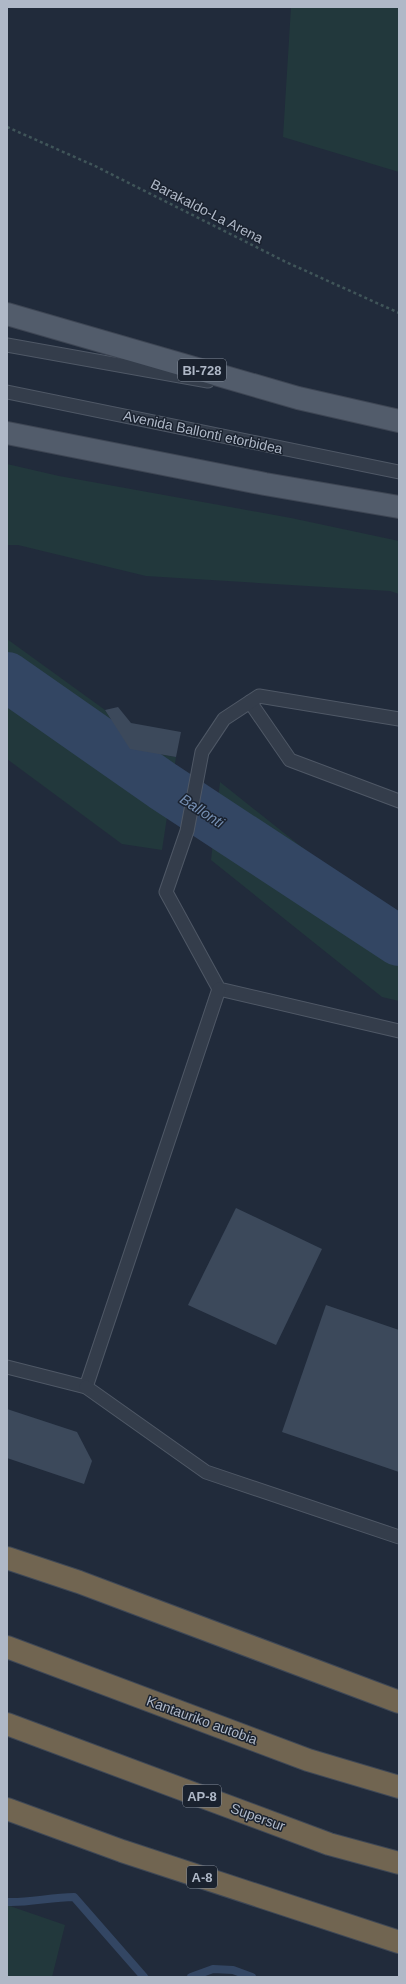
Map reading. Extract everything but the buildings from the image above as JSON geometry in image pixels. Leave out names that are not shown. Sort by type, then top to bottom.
[{"type":"highway","points":[[7,1558],[79,1582],[399,1702]]},
{"type":"highway","name":"Kantauriko autobia","points":[[7,1647],[308,1760],[399,1787]]},
{"type":"highway","name":"Supersur","points":[[7,1724],[329,1844],[399,1863]]},
{"type":"highway","name":"A-8","points":[[7,1809],[122,1851],[399,1942]]},
{"type":"main road","name":"BI-728","points":[[7,314],[298,398],[399,421]]},
{"type":"main road","points":[[7,433],[266,484],[399,507]]},
{"type":"lane","points":[[7,345],[298,398]]},
{"type":"lane","name":"Avenida Ballonti etorbidea","points":[[7,392],[399,472]]},
{"type":"lane","points":[[86,1386],[219,989],[166,892],[187,831],[202,752],[224,719],[259,696],[399,719]]},
{"type":"lane","points":[[250,702],[290,760],[399,801]]},
{"type":"lane","points":[[219,989],[399,1031]]},
{"type":"lane","points":[[7,1367],[86,1386],[206,1472],[399,1537]]},
{"type":"path","name":"Barakaldo-La Arena","points":[[7,127],[95,166],[286,262],[399,313]]},
{"type":"green space","points":[[291,7],[399,7],[399,172],[283,137]]},
{"type":"green space","points":[[7,464],[59,476],[291,518],[399,541],[399,594],[390,591],[146,576],[18,545],[7,545]]},
{"type":"green space","points":[[7,639],[105,710],[130,749],[176,757],[162,850],[122,844],[7,759]]},
{"type":"green space","points":[[220,782],[378,908],[399,922],[399,1001],[382,997],[211,860]]},
{"type":"green space","points":[[7,1905],[65,1925],[52,1977],[7,1977]]},
{"type":"waterway","name":"Ballonti","points":[[7,677],[163,786],[399,941]]},
{"type":"waterway","points":[[7,1902],[24,1902],[74,1897],[144,1977]]},
{"type":"waterway","points":[[191,1977],[213,1969],[233,1970],[252,1977]]}]
